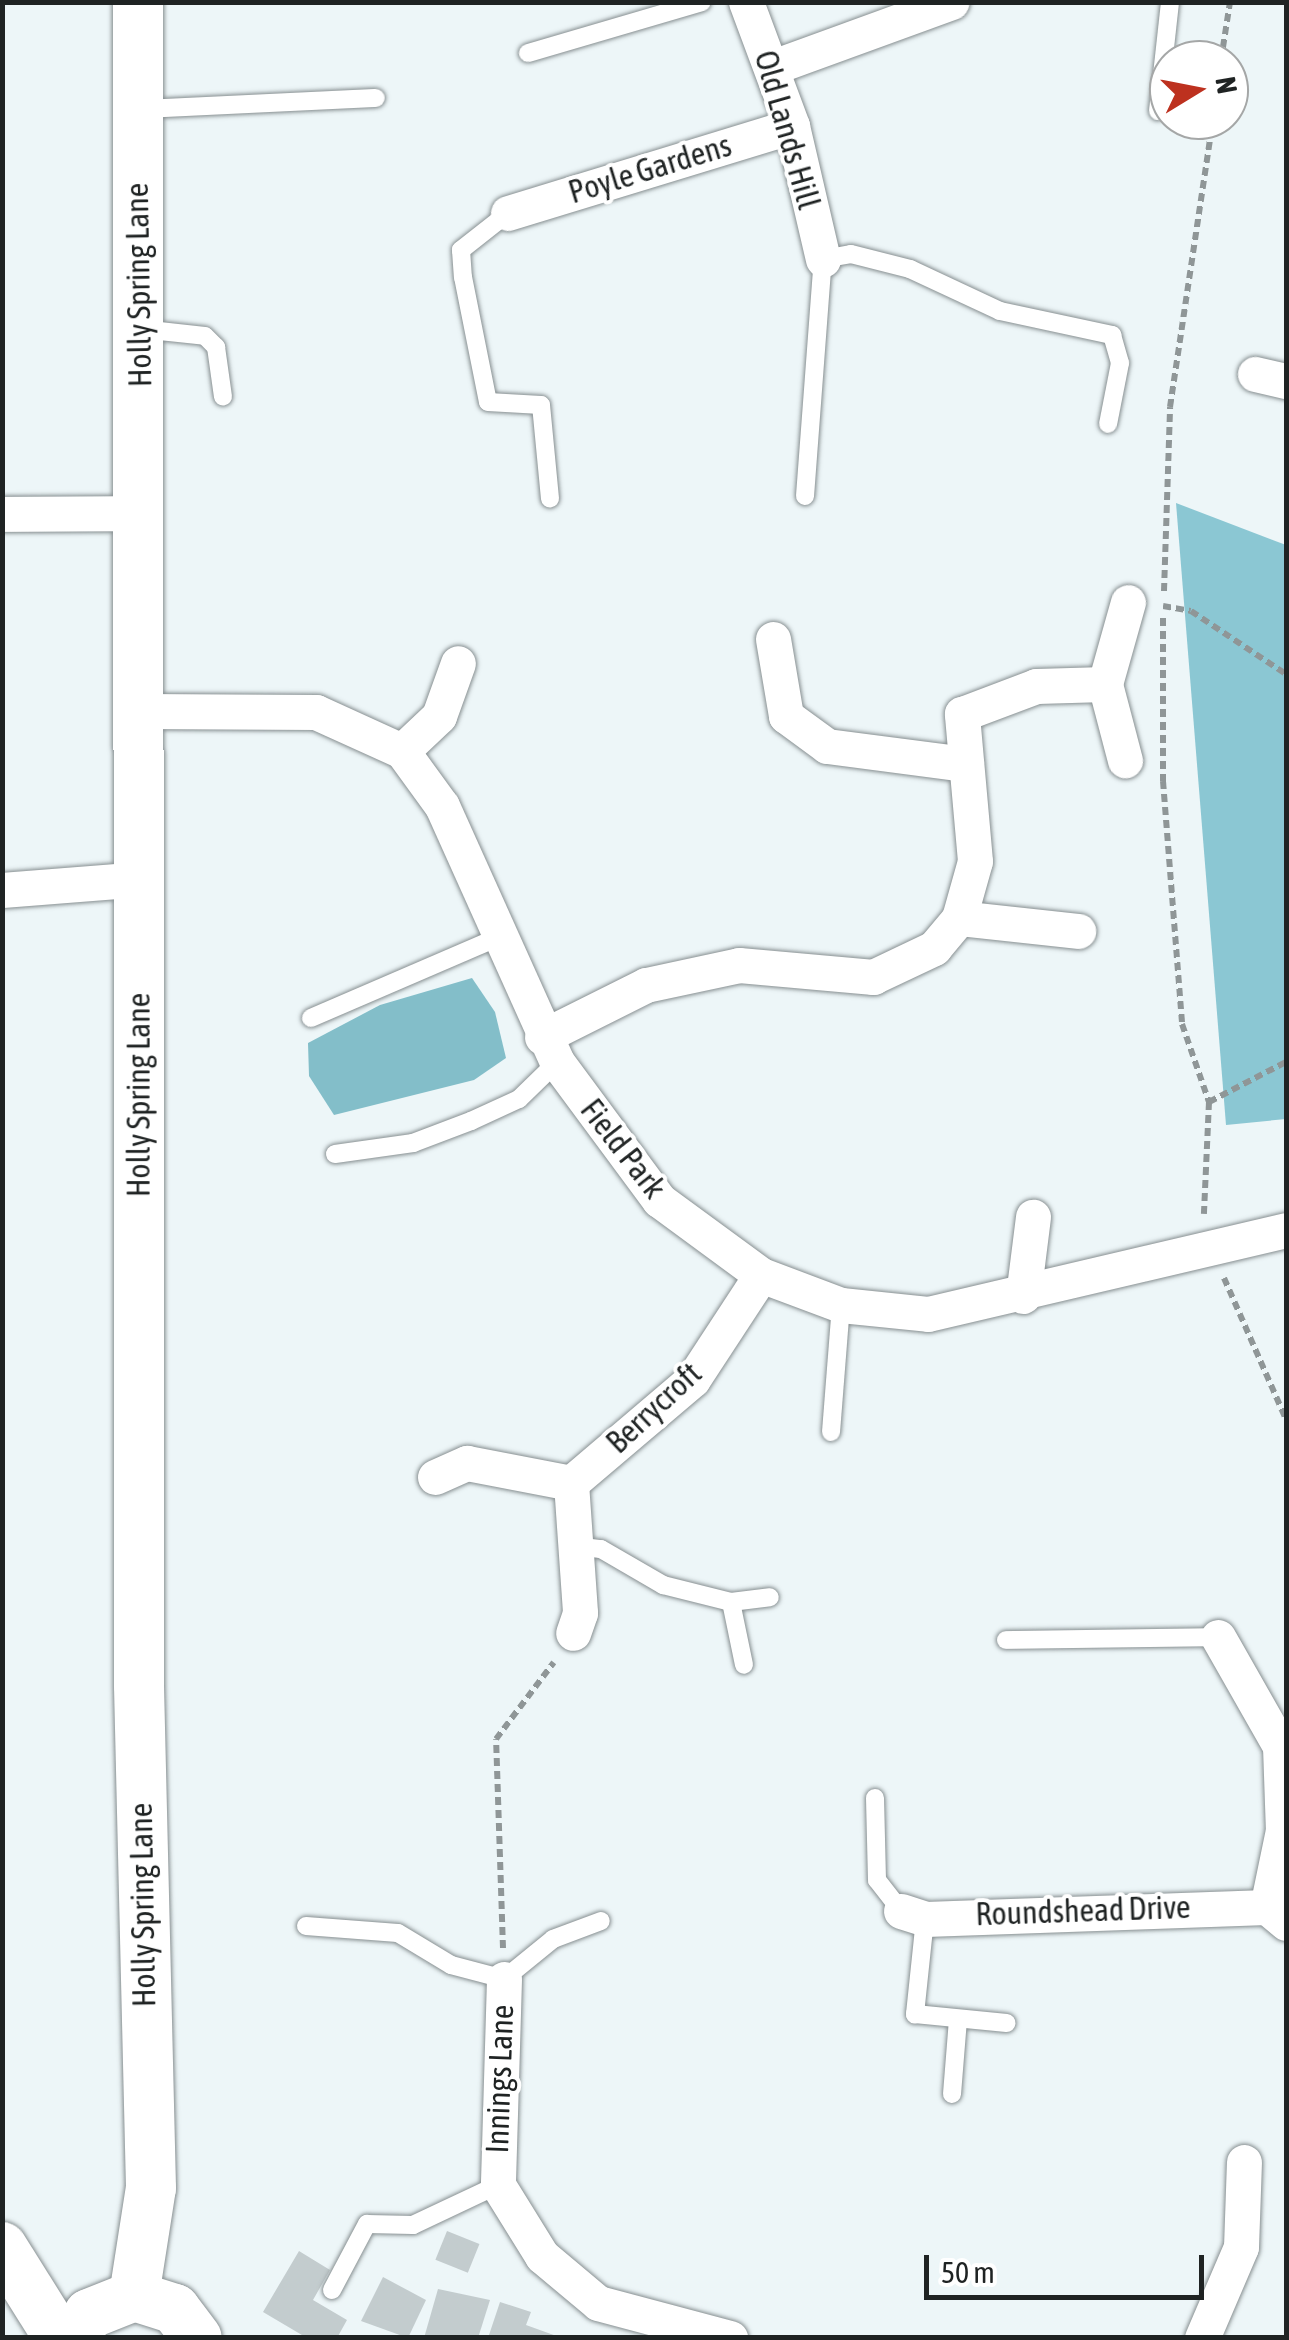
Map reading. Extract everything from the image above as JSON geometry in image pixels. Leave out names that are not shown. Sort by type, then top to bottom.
[{"type":"street","name":"Holly Spring Lane","points":[[138,2],[144,513],[140,711],[139,1684],[151,2188],[193,2331]]},
{"type":"street","name":"Old Lands Hill","points":[[746,2],[792,126],[822,258]]},
{"type":"street","points":[[772,68],[952,2]]},
{"type":"street","name":"Poyle Gardens","points":[[508,214],[792,126]]},
{"type":"street","points":[[2,514],[144,513]]},
{"type":"street","points":[[1126,760],[1105,684],[1146,604]]},
{"type":"street","points":[[773,639],[786,716],[827,746],[966,764]]},
{"type":"street","points":[[402,751],[439,716],[458,663]]},
{"type":"street","points":[[550,1049],[646,985],[739,965],[873,978],[934,948],[959,918],[975,861],[962,714],[1036,686],[1105,684]]},
{"type":"street","name":"Field Park","points":[[140,711],[316,712],[402,751],[442,806],[550,1049],[660,1200],[761,1275],[840,1305],[928,1314],[1023,1296],[1286,1230]]},
{"type":"street","points":[[2,890],[140,879]]},
{"type":"street","points":[[959,918],[1078,932]]},
{"type":"street","points":[[1023,1296],[1032,1217]]},
{"type":"street","name":"Berrycroft","points":[[570,1483],[693,1380],[761,1275]]},
{"type":"street","points":[[434,1477],[467,1462],[570,1483],[576,1546],[573,1633]]},
{"type":"street","name":"Roundshead Drive","points":[[913,1915],[1276,1915],[1282,1830],[1280,1746],[1218,1637]]},
{"type":"street","name":"Innings Lane","points":[[504,1979],[498,2185],[542,2256],[598,2303],[730,2338]]},
{"type":"street","points":[[1202,2338],[1241,2247],[1244,2162]]},
{"type":"street","name":"Holly Spring Lane","points":[[121,2299],[151,2188]]},
{"type":"street","points":[[8,2252],[193,2331]]},
{"type":"street","points":[[8,2252],[60,2338]]},
{"type":"street","points":[[74,2338],[121,2299]]},
{"type":"lane","points":[[528,54],[702,2]]},
{"type":"lane","points":[[1166,40],[1170,2]]},
{"type":"lane","points":[[137,109],[376,98]]},
{"type":"lane","points":[[508,214],[461,250],[462,277],[488,402],[541,405],[550,498]]},
{"type":"lane","points":[[805,496],[822,258],[851,254],[910,269],[1000,311],[1112,334],[1120,363],[1108,424]]},
{"type":"lane","points":[[140,329],[205,336],[216,347],[223,397]]},
{"type":"lane","points":[[312,1018],[499,937]]},
{"type":"lane","points":[[336,1154],[413,1143],[519,1099],[550,1049]]},
{"type":"lane","points":[[832,1432],[840,1305]]},
{"type":"lane","points":[[576,1546],[601,1549],[663,1585],[731,1602],[770,1597]]},
{"type":"lane","points":[[731,1602],[744,1665]]},
{"type":"lane","points":[[1006,1640],[1218,1637]]},
{"type":"lane","points":[[874,1798],[877,1880],[913,1915],[915,2014],[1007,2024]]},
{"type":"lane","points":[[306,1926],[398,1934],[451,1964],[504,1979],[553,1939],[600,1921]]},
{"type":"lane","points":[[952,2094],[958,2019]]},
{"type":"lane","points":[[332,2290],[367,2224],[412,2225],[498,2185]]},
{"type":"path","points":[[1225,40],[1230,2]]},
{"type":"path","points":[[1200,1202],[1209,1102],[1182,1024],[1146,604],[1209,140]]},
{"type":"path","points":[[1146,604],[1191,612],[1286,674]]},
{"type":"path","points":[[1209,1102],[1286,1062]]},
{"type":"path","points":[[1230,1296],[1286,1419]]},
{"type":"path","points":[[504,1979],[496,1739],[573,1633]]},
{"type":"shaded area","points":[[1176,503],[1286,545],[1286,1119],[1226,1125]]},
{"type":"shaded area","points":[[472,978],[495,1012],[506,1058],[474,1080],[334,1115],[309,1076],[308,1043],[380,1005]]},
{"type":"building","points":[[447,2231],[479,2244],[468,2273],[435,2260]]},
{"type":"building","points":[[299,2251],[330,2270],[313,2300],[347,2320],[337,2338],[307,2338],[263,2312]]},
{"type":"building","points":[[383,2277],[426,2300],[408,2338],[361,2321]]},
{"type":"building","points":[[438,2289],[490,2300],[478,2338],[424,2338]]},
{"type":"building","points":[[500,2302],[531,2312],[526,2325],[562,2338],[488,2338]]}]
